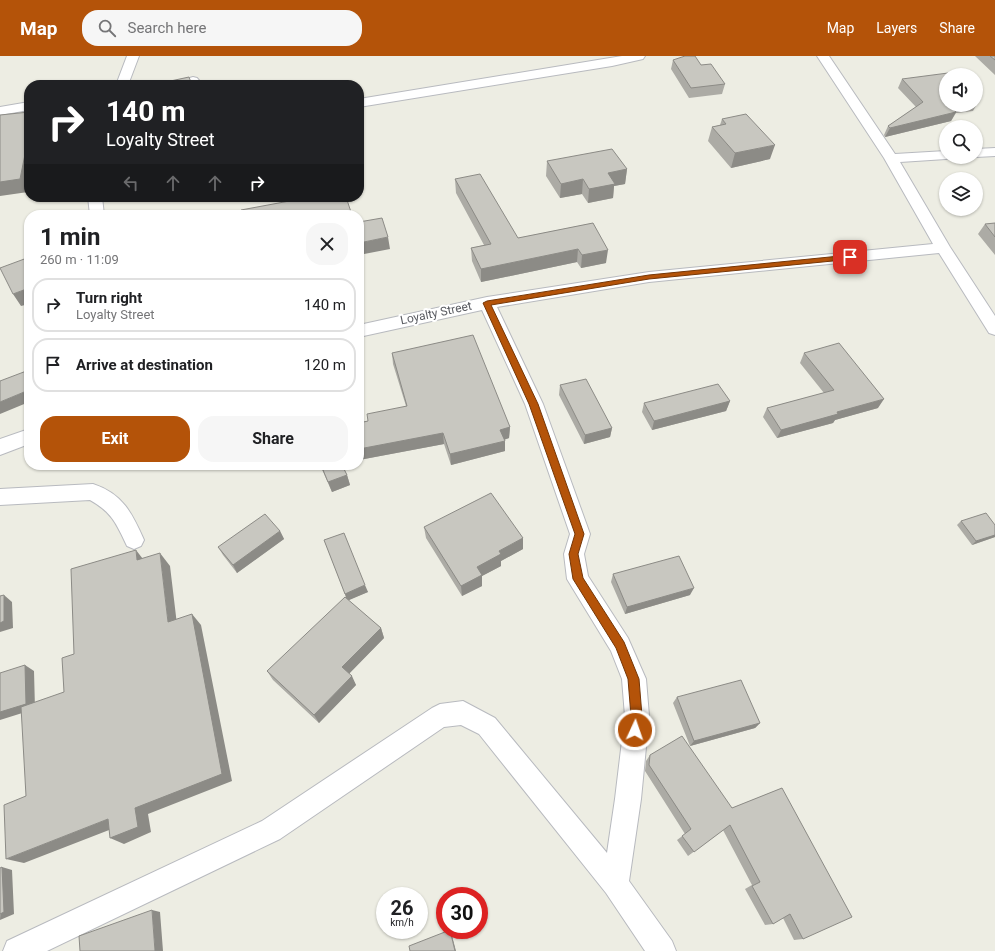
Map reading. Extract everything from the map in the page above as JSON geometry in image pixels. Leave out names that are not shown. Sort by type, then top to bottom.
[{"type":"street","points":[[124,80],[133,56]]},
{"type":"street","points":[[364,102],[612,62],[639,56]]},
{"type":"street","points":[[823,56],[891,158],[943,248],[995,329]]},
{"type":"street","points":[[0,110],[24,107]]},
{"type":"street","points":[[983,153],[995,152]]},
{"type":"street","points":[[891,158],[939,155]]},
{"type":"street","name":"Loyalty Street","points":[[364,330],[487,303],[649,277],[943,248]]},
{"type":"street","points":[[487,303],[534,404],[580,534],[574,554],[578,579],[620,645],[634,679],[637,716],[628,799],[615,884]]},
{"type":"street","points":[[0,447],[24,438]]},
{"type":"street","points":[[0,497],[93,492],[110,502],[123,516],[134,540]]},
{"type":"street","points":[[17,951],[271,830],[440,716],[463,713],[487,726],[615,884],[662,951]]},
{"type":"building","points":[[685,56],[695,56],[701,65],[711,64],[725,84],[691,88],[673,60]]},
{"type":"building","points":[[939,74],[939,112],[956,112],[890,128],[888,126],[923,102],[902,79]]},
{"type":"building","points":[[189,77],[190,80],[175,80]]},
{"type":"building","points":[[24,113],[24,159],[20,179],[0,182],[0,115]]},
{"type":"building","points":[[746,114],[775,145],[735,153],[712,127],[726,124],[722,119]]},
{"type":"building","points":[[612,149],[627,169],[608,173],[615,184],[589,189],[583,179],[561,184],[547,161]]},
{"type":"building","points":[[480,174],[518,238],[593,223],[608,250],[582,255],[578,249],[481,269],[471,248],[491,244],[455,179]]},
{"type":"building","points":[[284,202],[348,202],[350,210],[241,210]]},
{"type":"building","points":[[382,218],[388,237],[364,242],[364,221]]},
{"type":"building","points":[[995,223],[995,237],[985,224]]},
{"type":"building","points":[[24,259],[24,290],[13,294],[0,268]]},
{"type":"building","points":[[473,335],[510,427],[500,430],[505,441],[450,454],[443,433],[364,448],[364,422],[368,421],[367,414],[407,406],[392,353]]},
{"type":"building","points":[[839,343],[884,399],[781,430],[767,408],[834,390],[804,353]]},
{"type":"building","points":[[24,372],[24,392],[0,402],[0,381]]},
{"type":"building","points":[[586,379],[612,428],[585,435],[560,385]]},
{"type":"building","points":[[718,384],[730,401],[654,421],[644,403]]},
{"type":"building","points":[[323,470],[344,470],[347,475],[328,482]]},
{"type":"building","points":[[491,493],[523,538],[499,551],[501,554],[477,567],[482,575],[461,586],[424,527]]},
{"type":"building","points":[[986,513],[995,525],[995,535],[976,541],[961,521]]},
{"type":"building","points":[[265,514],[280,531],[233,565],[218,547]]},
{"type":"building","points":[[344,533],[365,585],[345,594],[324,540]]},
{"type":"building","points":[[136,550],[137,560],[160,553],[168,622],[192,614],[222,774],[135,808],[138,827],[110,838],[108,819],[6,859],[4,805],[26,796],[21,707],[64,692],[62,658],[74,654],[71,569]]},
{"type":"building","points":[[679,556],[694,588],[627,607],[613,574]]},
{"type":"building","points":[[4,595],[4,621],[0,623],[0,596]]},
{"type":"building","points":[[345,597],[381,628],[342,667],[352,676],[314,715],[267,671]]},
{"type":"building","points":[[25,665],[26,704],[0,712],[0,673]]},
{"type":"building","points":[[741,680],[760,723],[694,741],[677,697]]},
{"type":"building","points":[[682,736],[732,808],[782,788],[852,917],[803,939],[790,914],[773,924],[752,886],[760,882],[730,825],[694,852],[682,836],[691,829],[649,765],[650,755]]},
{"type":"building","points":[[2,867],[4,912],[0,914],[0,868]]},
{"type":"building","points":[[152,910],[155,951],[80,951],[79,936]]},
{"type":"building","points":[[436,935],[436,939],[452,939],[455,951],[410,951],[409,946]]},
{"type":"route","points":[[635,730],[637,716],[634,679],[620,645],[578,579],[574,554],[580,534],[534,404],[487,303],[649,277],[850,257]]}]
